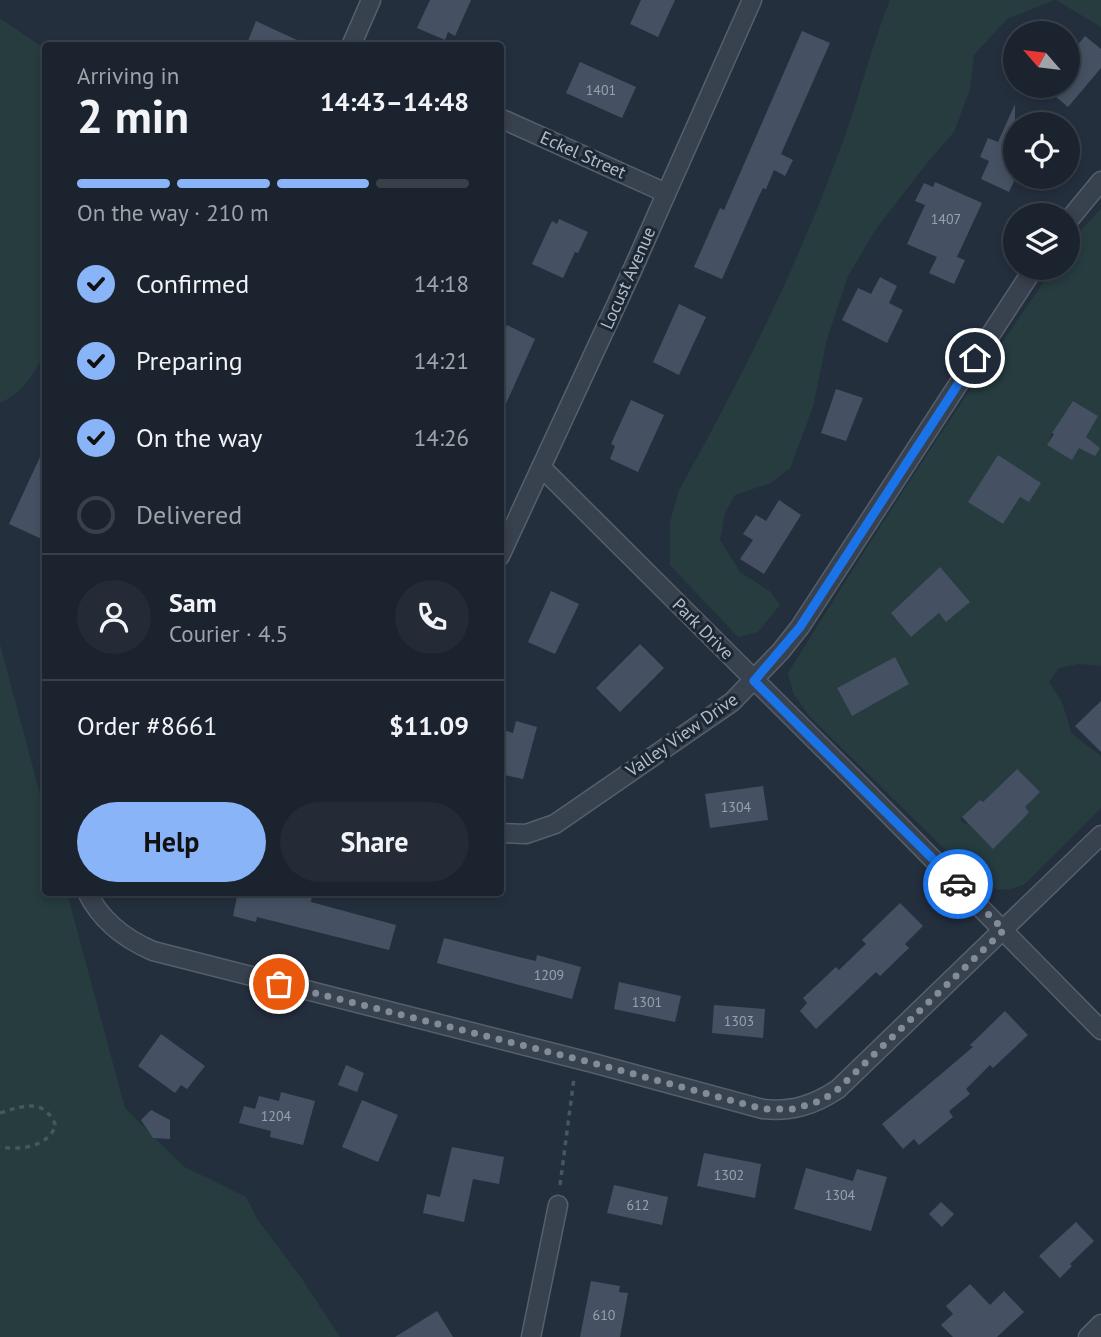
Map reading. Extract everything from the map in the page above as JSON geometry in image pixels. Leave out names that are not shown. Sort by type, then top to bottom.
[{"type":"street","points":[[353,42],[371,0]]},
{"type":"street","name":"Locust Avenue","points":[[504,547],[752,0]]},
{"type":"street","name":"Eckel Street","points":[[504,120],[666,193]]},
{"type":"street","points":[[1080,206],[1101,181]]},
{"type":"street","name":"Valley View Drive","points":[[504,833],[526,834],[555,824],[732,702],[754,681],[800,627],[1026,280]]},
{"type":"street","name":"Park Drive","points":[[541,467],[1101,1030]]},
{"type":"street","points":[[89,896],[100,914],[114,929],[134,943],[153,951],[763,1109],[794,1109],[815,1103],[838,1089],[1101,835]]},
{"type":"street","points":[[531,1337],[558,1205]]},
{"type":"street","points":[[1088,1337],[1101,1324]]},
{"type":"path","points":[[558,1205],[576,1059]]},
{"type":"path","points":[[0,1113],[23,1106],[39,1107],[51,1114],[56,1126],[47,1138],[22,1150],[0,1147]]},
{"type":"green space","points":[[890,0],[1055,0],[1003,21],[974,55],[970,89],[954,132],[876,229],[848,276],[827,339],[813,407],[790,468],[771,483],[735,495],[725,513],[720,540],[740,572],[771,592],[780,605],[758,632],[738,637],[670,565],[670,522],[679,490],[724,408],[786,282],[846,133]]},
{"type":"green space","points":[[1056,0],[1101,0],[1101,27]]},
{"type":"green space","points":[[0,18],[42,47],[42,357],[27,382],[15,394],[0,403]]},
{"type":"green space","points":[[1101,209],[1101,666],[1079,664],[1059,668],[1049,682],[1062,702],[1072,734],[1101,756],[1101,808],[1026,883],[1005,890],[987,885],[973,877],[809,716],[793,693],[788,673],[918,468],[1045,280],[1080,280],[1080,231]],"holes":[[[1073,401],[1098,416],[1072,459],[1048,445],[1052,433]],[[998,455],[1040,483],[1029,502],[1020,497],[1003,524],[969,502]],[[940,568],[947,621],[939,613],[911,636],[891,613]],[[895,658],[909,684],[851,715],[837,688]],[[1016,769],[1040,792],[1025,807],[1021,821],[993,848],[968,823],[965,825],[960,819],[980,800],[983,802]]]},
{"type":"green space","points":[[0,644],[42,802],[42,896],[68,896],[125,1108],[183,1166],[246,1197],[258,1220],[302,1279],[340,1337],[0,1337]]},
{"type":"building","points":[[430,0],[471,0],[455,36],[448,32],[445,40],[417,28]]},
{"type":"building","points":[[641,0],[675,0],[658,37],[630,24]]},
{"type":"building","points":[[256,21],[301,42],[248,42]]},
{"type":"building","points":[[802,31],[830,43],[781,154],[793,160],[785,176],[774,170],[766,189],[763,188],[722,279],[694,267],[720,208],[724,210]]},
{"type":"building","points":[[1085,36],[1101,49],[1101,68],[1080,93],[1080,42]]},
{"type":"building","points":[[580,62],[636,87],[622,118],[566,93]]},
{"type":"building","points":[[1057,98],[1076,98],[1068,107]]},
{"type":"building","points":[[1003,131],[1003,189],[1010,189],[1009,192],[981,179],[989,161],[980,157],[988,138],[998,142]]},
{"type":"building","points":[[935,182],[982,203],[957,257],[965,260],[954,284],[929,273],[937,257],[907,244],[925,205],[915,201],[924,183],[933,187]]},
{"type":"building","points":[[559,219],[588,232],[563,278],[532,264],[552,221],[557,224]]},
{"type":"building","points":[[880,277],[897,286],[889,303],[903,310],[887,343],[842,320],[858,288],[871,294]]},
{"type":"building","points":[[679,304],[706,317],[679,375],[653,362]]},
{"type":"building","points":[[507,325],[535,339],[504,408],[504,332]]},
{"type":"building","points":[[836,389],[863,398],[846,441],[821,433]]},
{"type":"building","points":[[631,400],[664,415],[638,472],[610,459],[615,446],[611,444]]},
{"type":"building","points":[[1073,401],[1098,416],[1086,437],[1100,448],[1095,456],[1079,448],[1072,460],[1047,445]]},
{"type":"building","points":[[42,453],[42,539],[9,524]]},
{"type":"building","points":[[998,455],[1041,483],[1029,502],[1020,497],[1003,524],[968,502]]},
{"type":"building","points":[[779,500],[801,515],[764,574],[740,559],[753,540],[743,534],[756,515],[766,521]]},
{"type":"building","points":[[940,567],[970,602],[946,622],[939,613],[911,637],[891,613]]},
{"type":"building","points":[[551,591],[579,604],[555,654],[528,642]]},
{"type":"building","points":[[640,644],[664,668],[620,712],[596,688]]},
{"type":"building","points":[[895,657],[909,684],[852,716],[837,688]]},
{"type":"building","points":[[1101,701],[1101,752],[1075,726]]},
{"type":"building","points":[[516,721],[537,727],[523,779],[504,775],[504,730],[513,733]]},
{"type":"building","points":[[1017,769],[1040,792],[1025,807],[1029,812],[993,849],[962,817],[980,800],[983,802]]},
{"type":"building","points":[[763,786],[768,820],[710,828],[705,794]]},
{"type":"building","points":[[237,896],[312,896],[311,902],[396,925],[389,950],[257,917],[256,922],[233,916]]},
{"type":"building","points":[[900,903],[923,926],[905,944],[909,948],[880,976],[876,972],[816,1029],[800,1011],[807,1003],[803,998],[836,967],[839,970],[866,944],[862,940]]},
{"type":"building","points":[[444,938],[536,961],[537,955],[581,967],[572,999],[437,963]]},
{"type":"building","points":[[619,982],[681,996],[675,1022],[614,1009]]},
{"type":"building","points":[[714,1005],[765,1009],[763,1038],[712,1033]]},
{"type":"building","points":[[1005,1011],[1028,1035],[993,1068],[990,1065],[966,1089],[970,1094],[949,1111],[953,1117],[919,1145],[914,1139],[903,1149],[882,1124],[973,1047],[970,1045]]},
{"type":"building","points":[[161,1034],[205,1066],[187,1089],[181,1085],[175,1093],[138,1066]]},
{"type":"building","points":[[346,1065],[364,1073],[357,1092],[338,1085]]},
{"type":"building","points":[[281,1092],[315,1101],[303,1145],[270,1137],[271,1131],[239,1123],[244,1106],[255,1109],[259,1096],[279,1101]]},
{"type":"building","points":[[362,1100],[398,1115],[378,1162],[342,1147]]},
{"type":"building","points":[[151,1110],[170,1120],[170,1139],[153,1138],[141,1120]]},
{"type":"building","points":[[452,1147],[504,1157],[499,1184],[473,1179],[464,1222],[423,1213],[427,1194],[440,1197]]},
{"type":"building","points":[[704,1153],[761,1164],[755,1198],[697,1186]]},
{"type":"building","points":[[806,1168],[853,1181],[857,1169],[887,1177],[871,1231],[794,1209]]},
{"type":"building","points":[[614,1185],[668,1197],[662,1225],[607,1213]]},
{"type":"building","points":[[941,1202],[954,1214],[942,1227],[929,1214]]},
{"type":"building","points":[[1076,1222],[1094,1241],[1070,1264],[1072,1266],[1060,1278],[1039,1256]]},
{"type":"building","points":[[591,1281],[620,1286],[619,1292],[628,1293],[620,1337],[580,1337]]},
{"type":"building","points":[[970,1284],[990,1305],[1004,1291],[1024,1312],[997,1337],[953,1337],[941,1325],[953,1314],[946,1306]]},
{"type":"building","points":[[437,1311],[453,1337],[395,1337]]},
{"type":"way so far","points":[[279,984],[763,1109],[794,1109],[823,1100],[838,1089],[1004,930],[958,884]]},
{"type":"route","points":[[958,884],[754,681],[800,627],[975,358]]}]
